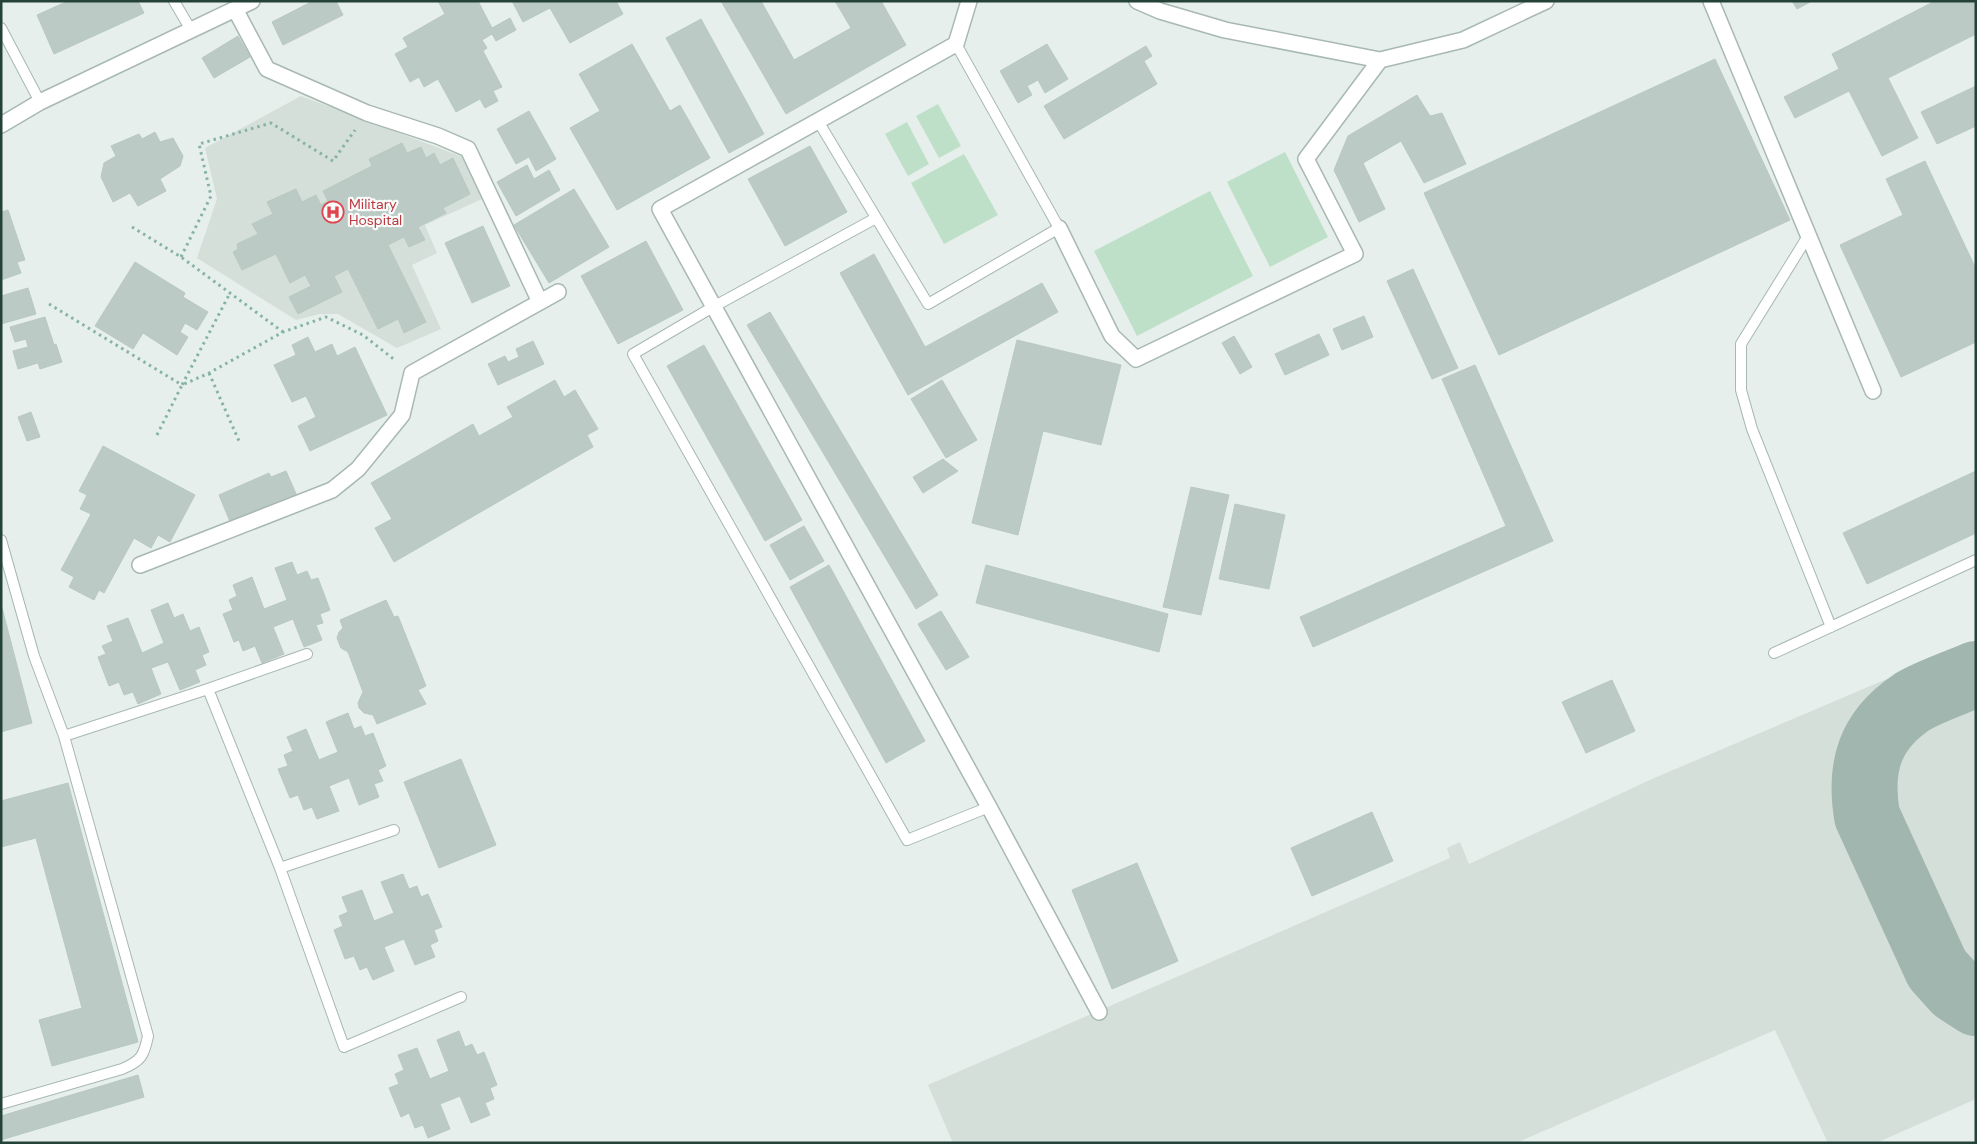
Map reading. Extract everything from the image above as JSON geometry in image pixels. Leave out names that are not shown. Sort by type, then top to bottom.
[{"type":"street","points":[[1,125],[40,102],[252,1]]},
{"type":"street","points":[[969,1],[956,44],[660,209],[989,807],[1099,1012]]},
{"type":"street","points":[[1137,1],[1160,11],[1225,30],[1380,60],[1463,40],[1546,1]]},
{"type":"street","points":[[1711,1],[1873,391]]},
{"type":"street","points":[[235,9],[267,68],[367,112],[438,136],[468,150],[540,302]]},
{"type":"street","points":[[1059,228],[1112,336],[1136,359],[1355,254],[1306,159],[1380,60]]},
{"type":"street","points":[[140,565],[332,490],[358,469],[402,415],[412,374],[558,292]]},
{"type":"lane","points":[[174,1],[191,30]]},
{"type":"lane","points":[[1,28],[40,102]]},
{"type":"lane","points":[[818,121],[928,304],[1059,228],[956,44]]},
{"type":"lane","points":[[876,218],[713,306],[633,354],[907,840],[989,807]]},
{"type":"lane","points":[[1808,236],[1740,344],[1741,390],[1752,429],[1831,627]]},
{"type":"lane","points":[[1,540],[34,656],[64,736],[148,1036],[145,1052],[135,1063],[122,1069],[1,1104]]},
{"type":"lane","points":[[1774,653],[1976,560]]},
{"type":"lane","points":[[64,736],[208,689],[307,654]]},
{"type":"lane","points":[[208,689],[280,868],[344,1047],[461,997]]},
{"type":"lane","points":[[280,868],[394,830]]},
{"type":"path","points":[[181,257],[211,196],[198,144],[271,123],[333,161],[367,112]]},
{"type":"path","points":[[132,227],[181,257],[282,332]]},
{"type":"path","points":[[157,435],[230,293]]},
{"type":"path","points":[[49,304],[182,385]]},
{"type":"path","points":[[182,385],[209,373],[282,332],[326,317],[362,335],[412,374]]},
{"type":"path","points":[[209,373],[239,441]]},
{"type":"shaded area","name":"Military Hospital","points":[[301,96],[463,157],[482,199],[425,225],[437,253],[412,265],[441,329],[397,348],[338,314],[320,314],[296,320],[197,258],[217,199],[205,148]]},
{"type":"shaded area","points":[[1976,641],[1976,1099],[1876,1143],[1828,1143],[1775,1030],[1516,1143],[953,1143],[928,1085],[1450,858],[1447,848],[1460,842],[1469,864],[1652,779]]},
{"type":"green space","points":[[938,104],[961,146],[939,158],[916,116]]},
{"type":"green space","points":[[907,122],[929,164],[908,176],[885,134]]},
{"type":"green space","points":[[1285,152],[1328,237],[1270,267],[1227,182]]},
{"type":"green space","points":[[964,154],[998,215],[944,244],[911,183]]},
{"type":"green space","points":[[1210,191],[1253,276],[1137,336],[1094,251]]},
{"type":"building","points":[[68,1],[138,1],[144,13],[54,54],[37,15]]},
{"type":"building","points":[[313,1],[336,1],[343,15],[283,45],[272,22]]},
{"type":"building","points":[[438,1],[478,1],[492,28],[510,18],[516,30],[496,41],[492,34],[482,40],[487,48],[483,51],[502,87],[493,91],[498,101],[485,108],[480,99],[456,112],[438,79],[424,87],[419,77],[410,82],[395,54],[408,47],[403,38],[445,14]]},
{"type":"building","points":[[512,1],[616,1],[623,14],[570,43],[550,8],[523,22]]},
{"type":"building","points":[[721,1],[761,1],[794,60],[851,28],[835,1],[881,1],[906,45],[786,114]]},
{"type":"building","points":[[1792,1],[1812,1],[1797,9]]},
{"type":"building","points":[[1935,1],[1976,1],[1976,34],[1888,78],[1918,138],[1882,156],[1849,91],[1795,118],[1784,97],[1839,69],[1832,54]]},
{"type":"building","points":[[701,19],[764,134],[729,153],[666,38]]},
{"type":"building","points":[[238,36],[250,57],[214,78],[202,58]]},
{"type":"building","points":[[632,44],[670,111],[680,105],[710,158],[617,210],[570,128],[600,111],[579,74]]},
{"type":"building","points":[[1047,44],[1068,79],[1045,93],[1038,80],[1027,86],[1032,95],[1018,103],[1000,71]]},
{"type":"building","points":[[1146,46],[1152,56],[1144,61],[1157,84],[1064,139],[1044,106]]},
{"type":"building","points":[[1715,59],[1790,220],[1499,355],[1424,193]]},
{"type":"building","points":[[1976,86],[1976,126],[1937,144],[1921,112]]},
{"type":"building","points":[[1417,95],[1430,116],[1442,113],[1466,164],[1424,183],[1401,141],[1363,163],[1385,209],[1359,222],[1334,170],[1348,136]]},
{"type":"building","points":[[529,111],[556,159],[536,171],[529,157],[516,164],[497,129]]},
{"type":"building","points":[[155,132],[160,142],[173,138],[183,156],[180,166],[160,179],[166,191],[138,206],[130,193],[113,202],[101,177],[104,163],[116,156],[111,146],[139,134],[142,139]]},
{"type":"building","points":[[402,143],[407,153],[421,147],[426,158],[434,153],[440,165],[453,158],[470,194],[443,208],[446,213],[418,227],[425,240],[409,247],[404,237],[388,245],[426,322],[404,333],[398,319],[378,329],[348,269],[334,276],[342,292],[298,314],[289,297],[311,286],[305,275],[290,283],[276,254],[242,270],[233,252],[238,249],[237,244],[258,234],[252,224],[273,214],[267,202],[296,189],[302,202],[316,195],[321,205],[328,201],[323,191],[372,166],[369,159]]},
{"type":"building","points":[[810,146],[847,212],[785,246],[748,179]]},
{"type":"building","points":[[1925,161],[1976,269],[1976,342],[1901,377],[1840,245],[1903,215],[1886,179]]},
{"type":"building","points":[[527,165],[534,179],[549,170],[560,190],[516,216],[497,182]]},
{"type":"building","points":[[574,189],[609,247],[549,283],[514,225]]},
{"type":"building","points":[[8,210],[25,260],[17,262],[21,273],[1,280],[1,212]]},
{"type":"building","points":[[483,226],[510,286],[472,303],[445,243]]},
{"type":"building","points":[[646,241],[683,310],[618,344],[581,276]]},
{"type":"building","points":[[874,254],[925,347],[1042,283],[1058,312],[908,395],[840,273]]},
{"type":"building","points":[[135,262],[185,293],[183,297],[208,312],[197,330],[185,323],[180,332],[188,337],[177,355],[143,333],[133,349],[95,326]]},
{"type":"building","points":[[1413,269],[1458,368],[1432,379],[1387,281]]},
{"type":"building","points":[[28,288],[36,314],[1,324],[1,296]]},
{"type":"building","points":[[770,312],[938,595],[916,609],[747,325]]},
{"type":"building","points":[[1364,316],[1373,337],[1342,350],[1333,329]]},
{"type":"building","points":[[45,317],[62,362],[40,369],[38,363],[18,369],[13,351],[28,347],[26,339],[15,342],[10,327]]},
{"type":"building","points":[[1319,334],[1329,355],[1285,375],[1275,354]]},
{"type":"building","points":[[1234,336],[1252,367],[1240,374],[1222,343]]},
{"type":"building","points":[[308,337],[315,352],[332,344],[337,356],[355,347],[387,415],[310,451],[298,426],[316,417],[306,396],[292,402],[274,365],[296,355],[292,345]]},
{"type":"building","points":[[1017,340],[1121,365],[1101,445],[1043,431],[1018,535],[972,523]]},
{"type":"building","points":[[533,341],[544,364],[498,385],[488,364],[505,356],[508,362],[519,357],[516,349]]},
{"type":"building","points":[[704,345],[802,520],[765,541],[667,366]]},
{"type":"building","points":[[1475,365],[1553,541],[1313,647],[1300,617],[1506,526],[1442,379]]},
{"type":"building","points":[[555,380],[564,397],[575,390],[598,429],[587,435],[593,447],[394,562],[375,528],[392,519],[371,483],[473,424],[479,436],[513,417],[507,407]]},
{"type":"building","points":[[942,380],[977,440],[946,458],[911,399]]},
{"type":"building","points":[[31,412],[40,437],[27,441],[18,417]]},
{"type":"building","points":[[103,446],[195,495],[170,542],[158,535],[151,548],[134,538],[104,593],[99,590],[94,600],[69,587],[74,577],[61,570],[91,514],[80,509],[87,495],[79,491]]},
{"type":"building","points":[[943,459],[958,471],[923,493],[913,477]]},
{"type":"building","points":[[286,471],[297,496],[231,524],[219,495],[269,473],[271,477]]},
{"type":"building","points":[[1976,471],[1976,533],[1867,584],[1843,533]]},
{"type":"building","points":[[1191,487],[1229,495],[1201,615],[1163,607]]},
{"type":"building","points":[[1235,504],[1285,515],[1269,589],[1219,579]]},
{"type":"building","points":[[804,526],[824,561],[790,580],[770,545]]},
{"type":"building","points":[[292,562],[297,575],[307,571],[311,580],[318,578],[330,610],[320,614],[323,623],[316,625],[322,640],[304,647],[293,619],[273,627],[284,654],[262,663],[255,646],[243,651],[239,640],[234,642],[223,614],[233,610],[229,600],[237,596],[233,585],[252,577],[264,609],[287,600],[275,568]]},
{"type":"building","points":[[829,565],[925,741],[886,763],[790,587]]},
{"type":"building","points":[[986,565],[1168,614],[1159,652],[976,603]]},
{"type":"building","points":[[386,600],[394,617],[398,616],[426,686],[418,690],[426,704],[377,724],[373,715],[364,713],[359,708],[358,703],[363,692],[348,652],[341,648],[337,638],[343,628],[340,620]]},
{"type":"building","points":[[168,603],[174,618],[183,614],[190,631],[199,627],[209,652],[202,655],[206,665],[195,670],[200,682],[180,690],[168,662],[151,668],[161,694],[138,704],[133,692],[124,695],[119,682],[109,686],[98,657],[106,654],[102,646],[113,641],[107,626],[128,618],[142,653],[164,643],[151,610]]},
{"type":"building","points":[[1,604],[32,723],[1,732]]},
{"type":"building","points":[[941,611],[969,657],[946,670],[918,624]]},
{"type":"building","points":[[1612,680],[1635,731],[1586,753],[1562,702]]},
{"type":"building","points":[[348,713],[354,729],[361,726],[365,736],[373,733],[386,766],[378,770],[383,781],[374,784],[379,797],[359,805],[349,778],[329,786],[339,811],[317,819],[312,807],[304,810],[298,795],[290,798],[278,769],[288,766],[284,755],[293,751],[287,737],[306,729],[319,760],[338,752],[326,722]]},
{"type":"building","points":[[461,759],[496,845],[439,868],[404,782]]},
{"type":"building","points":[[68,783],[138,1042],[52,1066],[39,1020],[82,1008],[36,838],[1,847],[1,801]]},
{"type":"building","points":[[1372,812],[1393,861],[1312,896],[1291,848]]},
{"type":"building","points":[[1137,863],[1178,961],[1112,989],[1072,890]]},
{"type":"building","points":[[403,874],[409,889],[417,886],[421,897],[428,894],[442,927],[434,930],[438,941],[430,945],[435,957],[415,965],[404,939],[384,947],[394,971],[373,980],[367,967],[360,970],[354,956],[345,959],[334,930],[343,926],[339,916],[348,912],[342,897],[362,890],[374,921],[394,913],[381,882]]},
{"type":"building","points":[[459,1031],[465,1047],[472,1044],[477,1055],[484,1052],[497,1085],[490,1088],[494,1099],[485,1103],[490,1115],[471,1123],[460,1096],[440,1104],[450,1129],[428,1138],[423,1125],[415,1128],[409,1113],[401,1117],[389,1088],[399,1084],[395,1074],[404,1070],[398,1055],[417,1048],[430,1079],[449,1071],[437,1040]]},
{"type":"building","points":[[138,1075],[144,1097],[1,1140],[1,1116]]},
{"type":"taxiway","points":[[1976,674],[1919,698],[1897,713],[1886,725],[1870,752],[1866,766],[1865,782],[1867,816],[1937,969],[1956,990],[1976,1003]]},
{"type":"place","name":"Military Hospital","points":[[333,212]]}]
